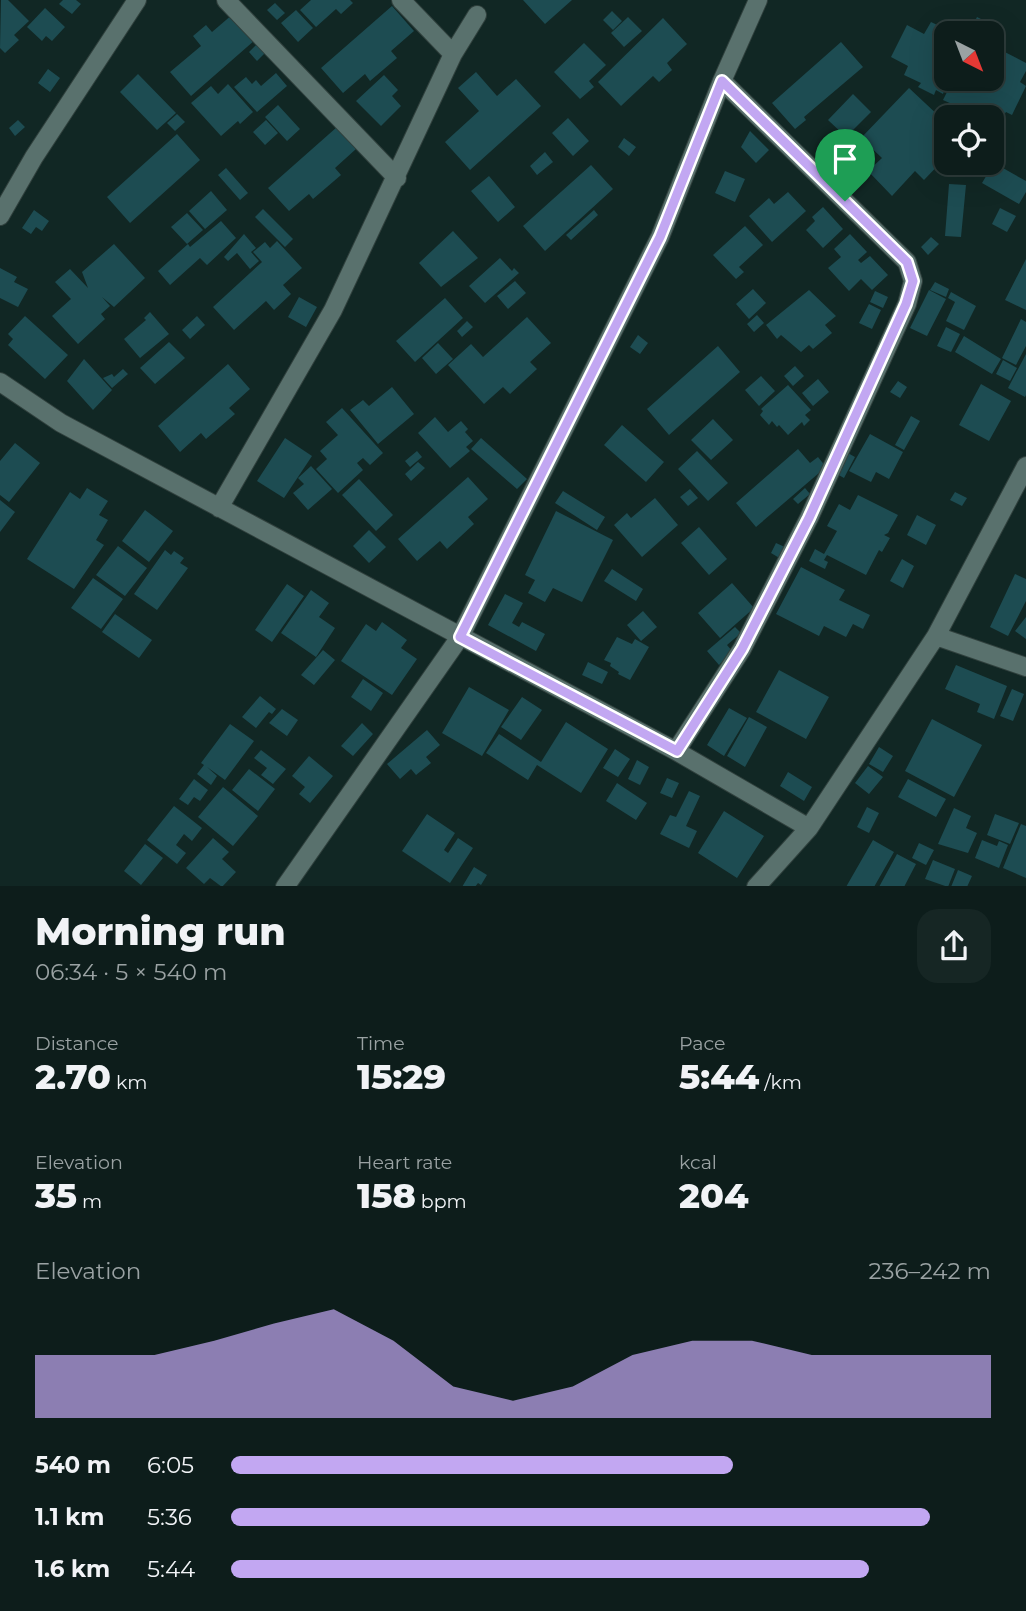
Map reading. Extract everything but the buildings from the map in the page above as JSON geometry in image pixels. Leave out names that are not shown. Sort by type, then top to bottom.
[{"type":"street","points":[[0,216],[34,157],[137,0]]},
{"type":"street","points":[[226,0],[397,178]]},
{"type":"street","points":[[401,0],[453,54]]},
{"type":"street","points":[[286,886],[460,637],[660,237],[722,81],[758,0]]},
{"type":"street","points":[[219,508],[333,310],[453,54],[477,15]]},
{"type":"street","points":[[677,751],[742,649],[797,542],[906,304],[913,281],[907,262],[722,81]]},
{"type":"street","points":[[0,382],[61,423],[677,751],[809,828]]},
{"type":"street","points":[[757,886],[809,828],[936,636],[1026,466]]},
{"type":"street","points":[[936,636],[1026,667]]},
{"type":"route","points":[[722,81],[845,201],[907,262],[913,281],[906,304],[809,518],[742,649],[677,751],[460,637],[660,237],[722,81]]}]
